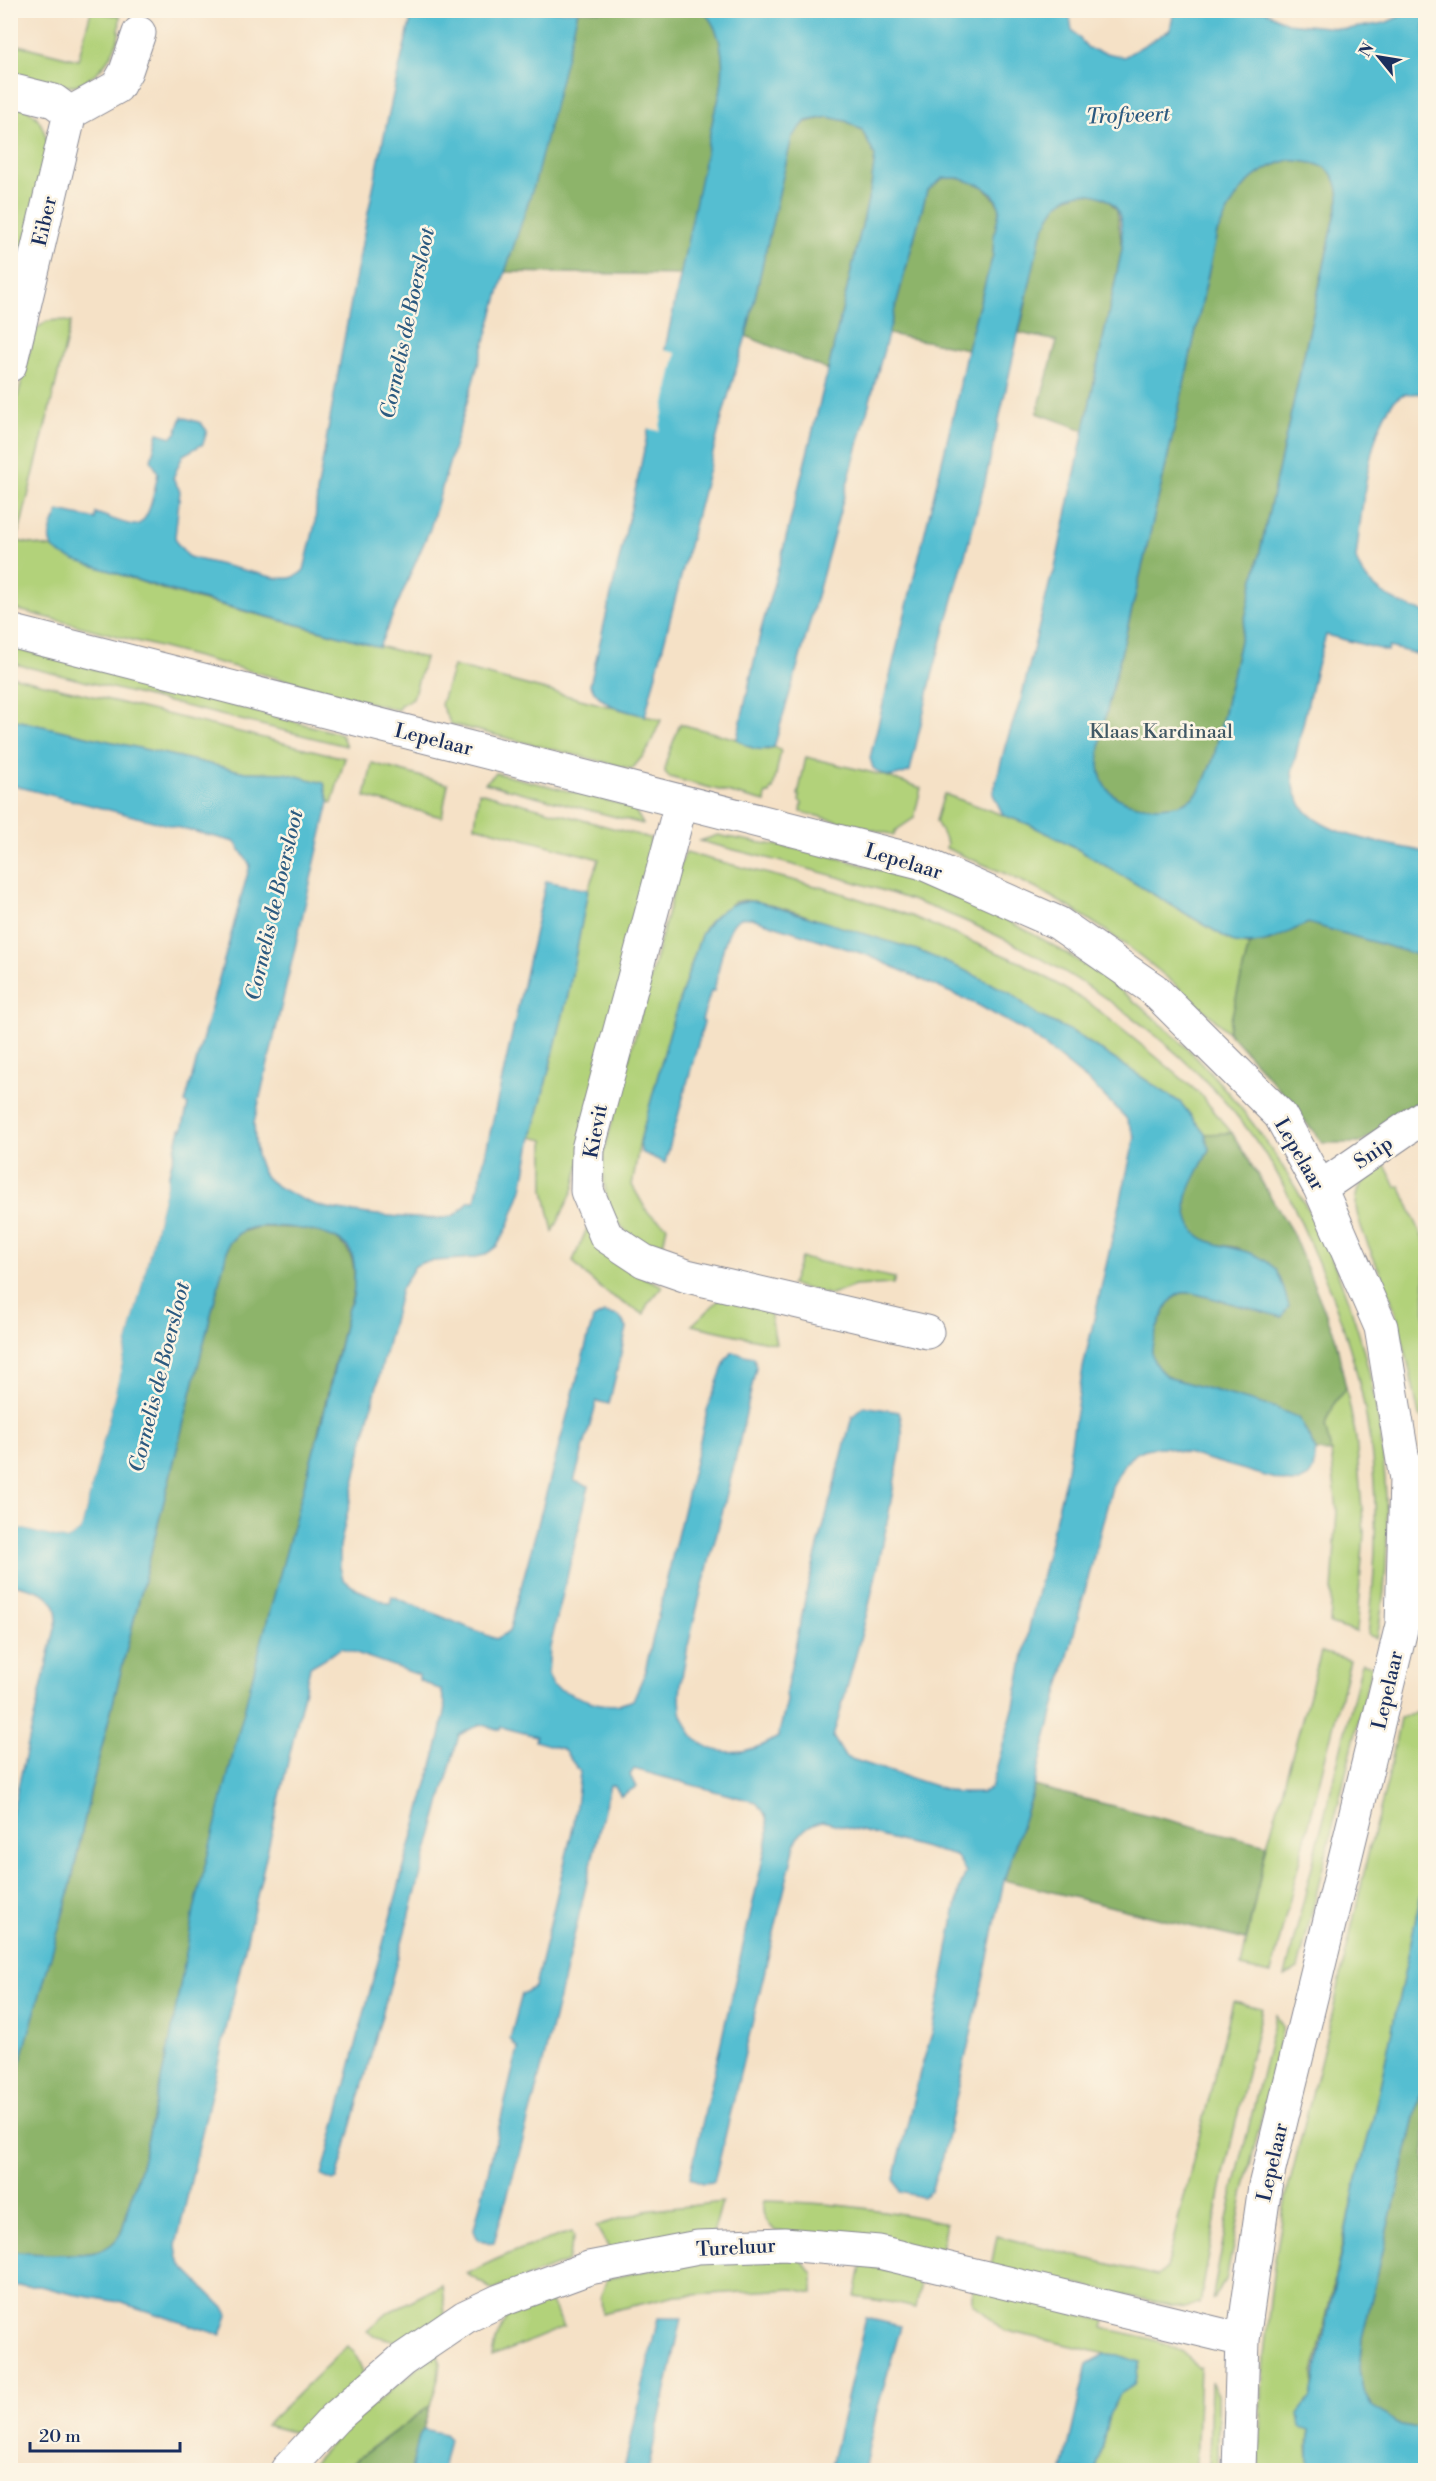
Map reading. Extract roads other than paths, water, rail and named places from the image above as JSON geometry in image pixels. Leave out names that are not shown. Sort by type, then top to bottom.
[{"type":"street","points":[[10,90],[54,101],[70,112],[117,87],[126,71],[139,33]]},
{"type":"street","name":"Eiber","points":[[10,365],[70,112]]},
{"type":"street","name":"Lepelaar","points":[[10,631],[920,861],[1058,923],[1153,989],[1280,1116],[1320,1188],[1381,1327],[1406,1479],[1402,1625],[1265,2186],[1243,2340],[1239,2470]]},
{"type":"street","name":"Kievit","points":[[681,802],[588,1149],[587,1191],[606,1236],[644,1261],[687,1276],[927,1332]]},
{"type":"street","name":"Snip","points":[[1320,1188],[1425,1115]]},
{"type":"street","name":"Tureluur","points":[[287,2470],[335,2418],[394,2367],[465,2317],[499,2301],[589,2268],[698,2247],[784,2244],[879,2252],[1243,2340]]},
{"type":"water","name":"Trofveert","points":[[964,10],[968,13],[1069,11],[1072,30],[1089,49],[1124,57],[1170,30],[1174,11],[1265,11],[1287,23],[1347,29],[1385,23],[1412,11],[1425,11],[1426,278],[1419,293],[1418,304],[1425,319],[1425,393],[1402,395],[1390,405],[1381,423],[1368,469],[1356,558],[1366,578],[1374,586],[1404,605],[1425,612],[1425,656],[1389,647],[1388,651],[1326,635],[1292,772],[1297,798],[1306,811],[1330,828],[1362,839],[1425,852],[1425,957],[1308,923],[1264,942],[1235,943],[1069,844],[1028,824],[1003,815],[993,794],[1006,743],[1021,699],[1051,577],[1054,573],[1122,249],[1120,215],[1112,203],[1099,196],[1085,193],[1066,198],[1053,211],[1040,238],[985,482],[932,676],[910,771],[887,776],[873,768],[870,758],[955,408],[967,349],[993,255],[994,235],[1000,208],[993,194],[982,186],[959,178],[943,178],[927,191],[774,747],[764,750],[754,749],[737,739],[761,630],[828,370],[871,187],[875,156],[862,130],[846,121],[828,117],[806,121],[792,137],[746,336],[724,410],[645,716],[607,703],[595,693],[590,685],[639,474],[721,88],[721,46],[711,21],[703,11]],"holes":[[[1289,160],[1317,164],[1330,172],[1338,187],[1339,199],[1214,757],[1200,790],[1188,801],[1170,806],[1140,806],[1120,799],[1106,786],[1099,766],[1101,739],[1171,442],[1217,233],[1230,207],[1252,178],[1274,165]]]},
{"type":"water","name":"Cornelis de Boersloot","points":[[413,11],[578,11],[535,182],[505,272],[430,529],[379,647],[177,592],[66,557],[54,549],[50,541],[51,530],[59,511],[95,519],[96,513],[133,525],[144,520],[151,505],[158,473],[151,460],[158,433],[172,437],[182,417],[201,423],[207,431],[203,444],[183,455],[173,478],[180,491],[175,537],[177,543],[189,557],[276,578],[291,578],[304,570],[315,524],[317,493],[360,251]]},
{"type":"water","name":"Cornelis de Boersloot","points":[[11,719],[245,772],[285,773],[324,783],[329,802],[254,1123],[258,1158],[266,1177],[301,1199],[323,1207],[389,1216],[442,1218],[455,1215],[469,1201],[475,1201],[546,881],[588,890],[568,995],[532,1137],[522,1189],[508,1227],[497,1246],[485,1255],[424,1262],[415,1266],[401,1289],[340,1546],[340,1567],[343,1579],[356,1589],[390,1604],[392,1596],[496,1639],[509,1632],[593,1319],[604,1313],[619,1316],[627,1328],[609,1404],[597,1401],[574,1481],[589,1486],[550,1647],[548,1674],[553,1686],[592,1702],[613,1705],[633,1700],[644,1675],[708,1407],[726,1359],[732,1352],[754,1357],[756,1367],[747,1410],[694,1620],[681,1686],[681,1712],[687,1726],[695,1738],[716,1750],[741,1751],[778,1737],[787,1701],[786,1691],[808,1585],[852,1417],[864,1406],[899,1412],[902,1439],[875,1580],[833,1737],[845,1757],[957,1793],[982,1793],[991,1788],[1014,1706],[1030,1624],[1066,1476],[1083,1368],[1135,1137],[1126,1118],[1093,1085],[1030,1034],[978,1005],[867,955],[751,918],[741,918],[730,929],[726,939],[714,991],[711,991],[702,1020],[704,1022],[665,1163],[641,1152],[640,1141],[673,1020],[701,935],[706,927],[725,908],[740,902],[759,902],[917,950],[1012,994],[1037,1015],[1073,1032],[1181,1103],[1205,1134],[1209,1149],[1188,1193],[1186,1205],[1191,1227],[1199,1236],[1210,1242],[1249,1253],[1274,1268],[1289,1306],[1282,1317],[1193,1293],[1180,1293],[1169,1304],[1160,1320],[1152,1346],[1155,1364],[1170,1378],[1276,1408],[1299,1418],[1316,1451],[1313,1470],[1309,1477],[1290,1483],[1165,1447],[1154,1447],[1131,1457],[1112,1487],[1034,1786],[1004,1880],[943,2156],[931,2191],[923,2197],[900,2192],[894,2179],[920,2072],[933,2030],[959,1890],[966,1872],[956,1856],[823,1821],[810,1825],[801,1833],[796,1841],[714,2182],[702,2183],[690,2177],[768,1837],[767,1822],[762,1810],[755,1802],[634,1769],[630,1775],[636,1787],[621,1796],[615,1786],[610,1785],[541,2071],[494,2242],[483,2242],[478,2239],[474,2229],[518,2049],[510,2039],[522,1994],[535,1987],[574,1823],[580,1772],[563,1749],[535,1741],[536,1736],[480,1724],[459,1735],[337,2179],[333,2181],[322,2176],[440,1737],[446,1707],[441,1690],[419,1680],[419,1675],[342,1648],[310,1667],[176,2245],[178,2259],[182,2266],[225,2309],[228,2315],[221,2335],[119,2302],[40,2286],[11,2286],[11,2251],[54,2254],[96,2252],[111,2245],[121,2233],[144,2155],[170,2040],[194,1910],[260,1647],[324,1413],[353,1295],[354,1273],[349,1249],[331,1236],[317,1232],[285,1227],[257,1227],[242,1231],[229,1243],[90,1794],[69,1893],[11,2096],[11,1817],[57,1620],[56,1610],[49,1597],[36,1590],[11,1583],[11,1526],[67,1540],[81,1530],[180,1129],[182,1130],[188,1105],[185,1103],[250,865],[235,842],[11,785]]},
{"type":"water","points":[[1425,1876],[1425,2075],[1362,2339],[1359,2369],[1363,2390],[1372,2406],[1398,2424],[1425,2430],[1425,2470],[1314,2470],[1309,2462],[1309,2430],[1300,2427],[1298,2414],[1311,2397],[1355,2186],[1373,2119]]},
{"type":"water","points":[[658,2318],[682,2318],[648,2470],[624,2470]]},
{"type":"water","points":[[866,2318],[901,2326],[877,2410],[864,2470],[830,2470]]},
{"type":"water","points":[[1106,2354],[1140,2362],[1134,2385],[1120,2394],[1109,2415],[1096,2470],[1063,2470],[1087,2364]]},
{"type":"water","points":[[423,2429],[444,2434],[449,2439],[442,2470],[411,2470],[419,2436]]},
{"type":"park label","name":"Klaas Kardinaal","points":[[1161,731]]}]
